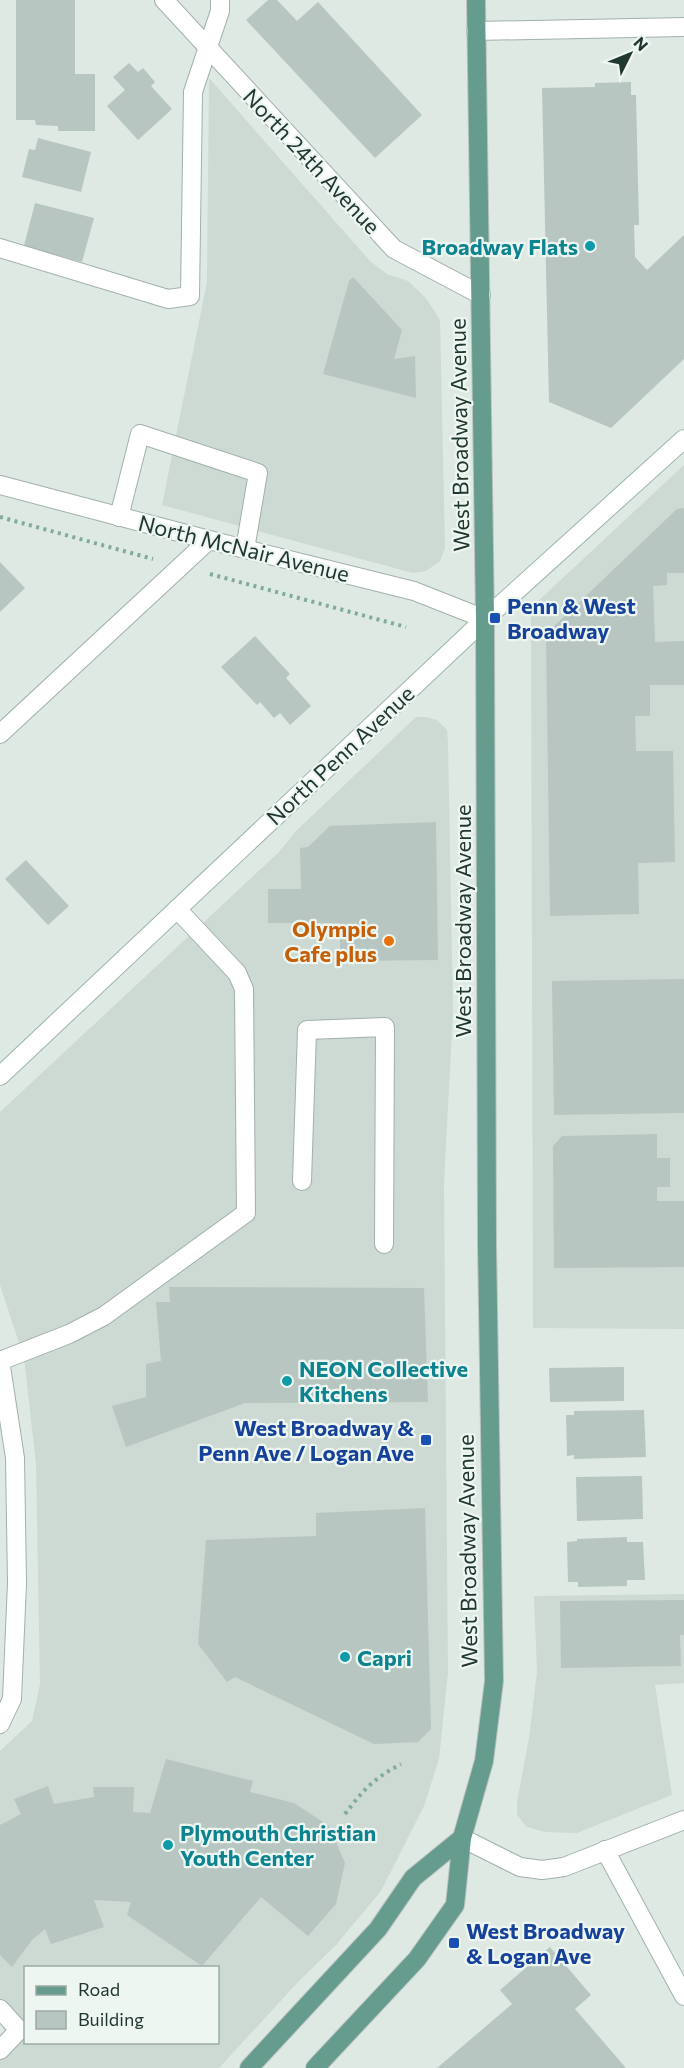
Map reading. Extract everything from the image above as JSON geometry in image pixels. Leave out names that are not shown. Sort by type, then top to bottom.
[{"type":"main road","name":"West Broadway Avenue","points":[[315,2068],[417,1959],[455,1905],[462,1838],[484,1761],[494,1681],[487,1245],[485,619],[476,0]]},
{"type":"main road","points":[[249,2068],[378,1929],[413,1878],[462,1838]]},
{"type":"street","name":"North 24th Avenue","points":[[164,0],[394,249],[481,295]]},
{"type":"street","points":[[0,248],[168,298],[190,296],[193,92],[220,11],[220,0]]},
{"type":"street","points":[[477,31],[684,27]]},
{"type":"street","points":[[119,517],[140,434],[258,473],[245,549]]},
{"type":"street","name":"North Penn Avenue","points":[[0,1076],[485,619],[684,439]]},
{"type":"street","name":"North McNair Avenue","points":[[0,485],[414,591],[485,619]]},
{"type":"street","points":[[0,734],[209,540]]},
{"type":"street","points":[[0,1724],[12,1700],[17,1519],[15,1458],[4,1404],[0,1361],[69,1334],[104,1316],[246,1213],[244,989],[237,973],[177,909]]},
{"type":"street","points":[[302,1181],[307,1030],[385,1027],[384,1244]]},
{"type":"street","points":[[462,1838],[520,1867],[542,1870],[564,1867],[684,1820]]},
{"type":"street","points":[[605,1850],[684,1996]]},
{"type":"street","points":[[0,2009],[19,2030],[0,2049]]},
{"type":"path","points":[[345,1814],[364,1789],[380,1776],[401,1764]]},
{"type":"shaded area","points":[[209,78],[370,261],[387,274],[408,281],[426,298],[440,320],[445,548],[440,561],[426,571],[413,573],[162,505],[207,282]]},
{"type":"shaded area","points":[[684,465],[684,1329],[533,1328],[531,611],[536,603]]},
{"type":"shaded area","points":[[416,717],[437,720],[447,730],[453,1011],[444,1184],[448,1673],[439,1759],[424,1806],[381,1891],[336,1945],[299,1981],[219,2068],[0,2068],[0,2036],[7,2028],[0,2019],[0,1751],[32,1721],[40,1684],[36,1464],[24,1358],[0,1285],[0,1112],[279,852],[295,832]]},
{"type":"shaded area","points":[[684,1594],[684,1683],[655,1685],[672,1795],[577,1833],[545,1832],[527,1827],[517,1815],[517,1802],[529,1738],[537,1672],[534,1596]]},
{"type":"building","points":[[16,0],[75,0],[75,74],[95,74],[95,131],[58,131],[58,126],[36,125],[35,120],[16,120]]},
{"type":"building","points":[[268,0],[277,0],[297,21],[318,2],[422,115],[375,158],[246,20]]},
{"type":"building","points":[[129,63],[138,72],[143,68],[155,82],[151,86],[172,109],[138,140],[107,106],[125,90],[113,77]]},
{"type":"building","name":"Broadway Flats","points":[[631,82],[631,95],[636,95],[639,225],[634,225],[635,257],[647,270],[684,235],[684,359],[611,428],[549,402],[542,88],[595,87],[595,83]]},
{"type":"building","points":[[38,138],[91,152],[81,192],[22,177],[29,149],[35,150]]},
{"type":"building","points":[[35,203],[94,218],[82,262],[24,246]]},
{"type":"building","points":[[353,277],[402,330],[394,359],[415,356],[416,398],[323,374],[349,281]]},
{"type":"building","points":[[684,508],[684,573],[667,573],[667,585],[653,586],[655,642],[684,641],[684,685],[650,685],[650,716],[635,716],[636,751],[673,751],[675,862],[638,863],[639,914],[550,916],[546,634],[677,509]]},
{"type":"building","points":[[0,562],[25,588],[0,612]]},
{"type":"building","points":[[255,636],[290,674],[286,678],[311,706],[290,725],[280,713],[274,718],[260,702],[257,705],[221,667]]},
{"type":"building","points":[[436,822],[438,960],[340,961],[340,923],[268,923],[268,889],[301,889],[300,848],[308,847],[330,826]]},
{"type":"building","points":[[26,860],[69,906],[48,925],[5,879]]},
{"type":"building","points":[[684,979],[684,1113],[554,1115],[552,981]]},
{"type":"building","points":[[657,1134],[657,1158],[670,1158],[670,1187],[657,1187],[657,1201],[684,1201],[684,1267],[554,1268],[553,1146],[562,1136]]},
{"type":"building","name":"NEON Collective Kitchens","points":[[169,1287],[424,1288],[428,1402],[245,1403],[126,1447],[112,1406],[146,1397],[146,1364],[161,1361],[156,1302],[170,1302]]},
{"type":"building","points":[[624,1367],[624,1401],[550,1402],[549,1368]]},
{"type":"building","points":[[644,1410],[646,1457],[574,1459],[574,1455],[567,1456],[566,1415],[574,1415],[574,1411]]},
{"type":"building","points":[[642,1476],[643,1519],[577,1521],[576,1477]]},
{"type":"building","points":[[425,1508],[431,1729],[418,1742],[374,1744],[235,1677],[227,1682],[198,1644],[206,1540],[316,1536],[316,1513]]},
{"type":"building","points":[[627,1537],[627,1542],[643,1542],[645,1580],[627,1580],[627,1586],[578,1587],[578,1582],[568,1582],[567,1542],[577,1541],[577,1539]]},
{"type":"building","points":[[684,1600],[684,1635],[680,1635],[681,1666],[561,1668],[560,1601]]},
{"type":"building","name":"Plymouth Christian Youth Center","points":[[166,1759],[253,1781],[250,1792],[294,1803],[329,1826],[345,1863],[336,1904],[308,1936],[261,1897],[202,1966],[127,1915],[131,1902],[94,1900],[104,1927],[51,1944],[45,1929],[32,1940],[12,1967],[0,1955],[0,1825],[21,1814],[14,1799],[48,1786],[54,1804],[94,1797],[93,1787],[134,1787],[133,1812],[150,1813]]},
{"type":"building","points":[[550,1947],[591,1995],[575,2009],[626,2068],[437,2068],[512,2004],[500,1990]]},
{"type":"place","name":"Broadway Flats","points":[[590,246]]},
{"type":"place","name":"Penn & West Broadway","points":[[495,618]]},
{"type":"place","name":"Olympic Cafe plus","points":[[389,941]]},
{"type":"place","name":"NEON Collective Kitchens","points":[[287,1381]]},
{"type":"place","name":"West Broadway & Penn Ave / Logan Ave","points":[[426,1440]]},
{"type":"place","name":"Capri","points":[[345,1657]]},
{"type":"place","name":"Plymouth Christian Youth Center","points":[[168,1845]]},
{"type":"place","name":"West Broadway & Logan Ave","points":[[454,1943]]}]
